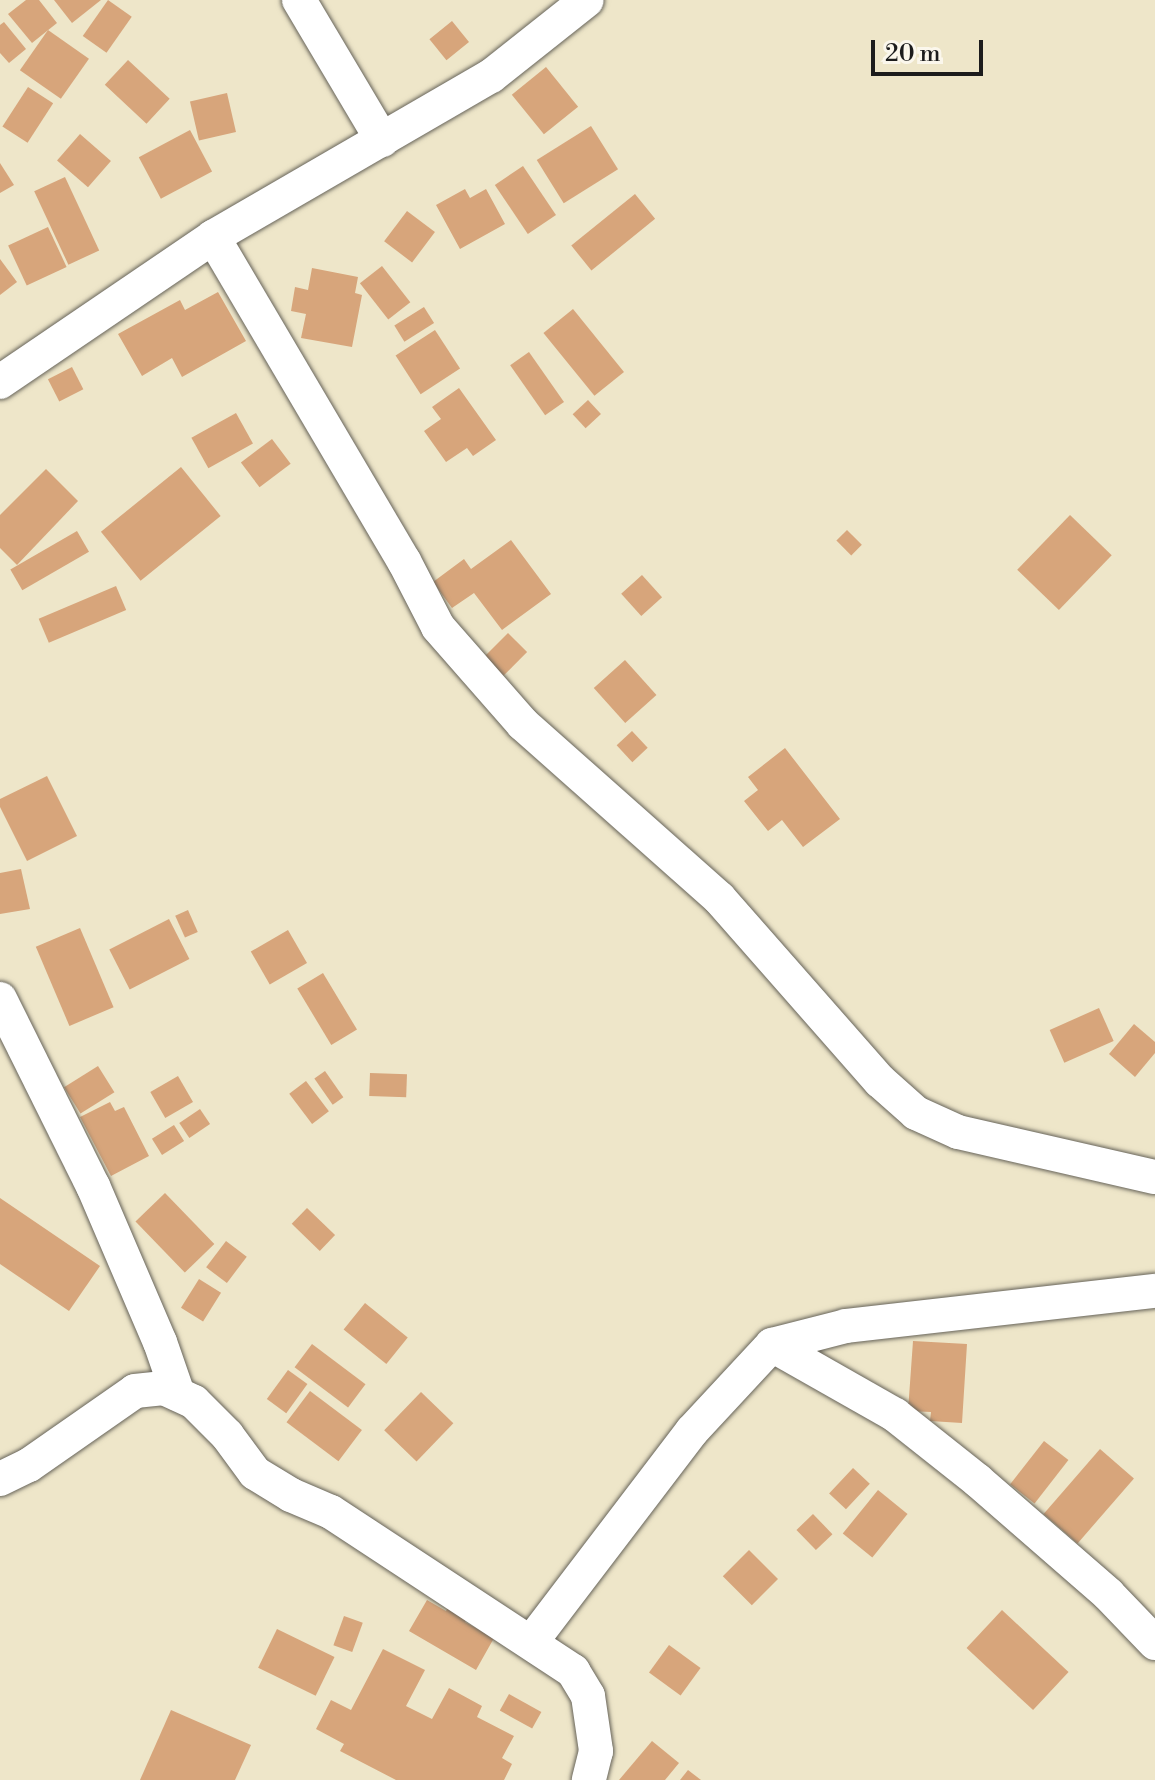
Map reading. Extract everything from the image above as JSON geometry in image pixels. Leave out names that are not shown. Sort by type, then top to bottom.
[{"type":"street","points":[[299,0],[382,140]]},
{"type":"street","points":[[0,382],[213,237],[491,76],[587,0]]},
{"type":"street","points":[[213,237],[404,561],[438,627],[523,724],[719,898],[880,1081],[916,1113],[958,1132],[1155,1177]]},
{"type":"street","points":[[0,999],[93,1186],[160,1342],[178,1394]]},
{"type":"street","points":[[532,1641],[692,1431],[772,1345],[846,1326],[1155,1291]]},
{"type":"street","points":[[772,1345],[895,1415],[977,1480],[1096,1583],[1155,1643]]},
{"type":"street","points":[[0,1479],[29,1465],[135,1391],[164,1388],[194,1402],[227,1435],[255,1473],[291,1495],[331,1512],[532,1641],[573,1671],[588,1696],[596,1751],[589,1780]]},
{"type":"building","points":[[26,0],[39,0],[57,23],[32,43],[8,14]]},
{"type":"building","points":[[54,0],[101,0],[72,23]]},
{"type":"building","points":[[108,0],[132,17],[107,53],[83,36]]},
{"type":"building","points":[[452,21],[469,42],[446,60],[429,39]]},
{"type":"building","points":[[4,22],[26,49],[9,63],[0,53],[0,25]]},
{"type":"building","points":[[48,30],[89,59],[61,99],[20,70]]},
{"type":"building","points":[[128,60],[170,99],[146,124],[105,85]]},
{"type":"building","points":[[546,67],[578,107],[544,134],[512,95]]},
{"type":"building","points":[[28,87],[53,103],[28,143],[2,126]]},
{"type":"building","points":[[227,93],[236,132],[199,141],[190,102]]},
{"type":"building","points":[[591,126],[618,169],[564,203],[537,160]]},
{"type":"building","points":[[190,130],[212,171],[161,199],[139,157]]},
{"type":"building","points":[[80,134],[111,161],[88,187],[57,160]]},
{"type":"building","points":[[0,163],[14,185],[0,193]]},
{"type":"building","points":[[523,166],[556,215],[528,234],[495,185]]},
{"type":"building","points":[[65,177],[99,250],[68,265],[34,191]]},
{"type":"building","points":[[465,189],[470,198],[486,189],[505,224],[460,249],[436,205]]},
{"type":"building","points":[[635,194],[655,219],[591,270],[571,246]]},
{"type":"building","points":[[407,211],[435,232],[412,262],[384,241]]},
{"type":"building","points":[[48,227],[67,267],[27,285],[8,246]]},
{"type":"building","points":[[0,259],[17,282],[0,295]]},
{"type":"building","points":[[382,266],[410,302],[388,319],[360,283]]},
{"type":"building","points":[[312,268],[358,277],[355,293],[362,295],[352,347],[301,338],[306,314],[291,311],[295,287],[308,290]]},
{"type":"building","points":[[218,292],[246,341],[182,377],[172,358],[142,376],[118,334],[180,300],[185,310]]},
{"type":"building","points":[[424,307],[434,323],[404,342],[394,326]]},
{"type":"building","points":[[573,309],[624,372],[594,396],[543,333]]},
{"type":"building","points":[[435,330],[460,369],[421,394],[396,356]]},
{"type":"building","points":[[529,352],[564,402],[545,415],[510,365]]},
{"type":"building","points":[[72,367],[83,389],[59,402],[48,379]]},
{"type":"building","points":[[459,388],[496,440],[473,456],[467,448],[446,462],[424,431],[441,419],[432,407]]},
{"type":"building","points":[[588,400],[601,414],[586,428],[573,414]]},
{"type":"building","points":[[236,413],[253,444],[208,468],[191,438]]},
{"type":"building","points":[[272,439],[291,464],[260,487],[241,462]]},
{"type":"building","points":[[181,467],[221,516],[141,581],[101,532]]},
{"type":"building","points":[[46,469],[78,501],[17,565],[0,548],[0,515]]},
{"type":"building","points":[[1070,515],[1112,555],[1059,610],[1017,570]]},
{"type":"building","points":[[847,530],[862,545],[851,555],[836,541]]},
{"type":"building","points":[[77,531],[89,552],[22,590],[10,570]]},
{"type":"building","points":[[511,540],[551,594],[502,630],[474,593],[452,608],[433,582],[464,559],[471,569]]},
{"type":"building","points":[[642,575],[662,597],[641,616],[621,594]]},
{"type":"building","points":[[116,586],[126,610],[49,643],[39,619]]},
{"type":"building","points":[[508,633],[527,652],[502,677],[483,658]]},
{"type":"building","points":[[625,660],[656,695],[625,723],[594,688]]},
{"type":"building","points":[[632,731],[648,748],[632,762],[617,745]]},
{"type":"building","points":[[785,748],[840,819],[803,847],[782,820],[768,831],[744,801],[758,790],[748,777]]},
{"type":"building","points":[[47,776],[77,836],[27,861],[0,807],[0,799]]},
{"type":"building","points":[[21,869],[30,909],[0,914],[0,873]]},
{"type":"building","points":[[188,910],[198,932],[185,938],[175,916]]},
{"type":"building","points":[[169,919],[189,959],[130,990],[109,949]]},
{"type":"building","points":[[80,928],[114,1007],[69,1026],[36,947]]},
{"type":"building","points":[[288,930],[307,963],[270,984],[251,952]]},
{"type":"building","points":[[323,973],[357,1030],[331,1045],[297,988]]},
{"type":"building","points":[[1099,1008],[1114,1041],[1064,1063],[1050,1030]]},
{"type":"building","points":[[1134,1024],[1155,1042],[1155,1053],[1135,1077],[1109,1054]]},
{"type":"building","points":[[98,1066],[114,1092],[81,1113],[64,1087]]},
{"type":"building","points":[[325,1071],[343,1097],[333,1105],[314,1078]]},
{"type":"building","points":[[370,1073],[407,1074],[406,1097],[369,1096]]},
{"type":"building","points":[[178,1076],[193,1102],[165,1118],[150,1092]]},
{"type":"building","points":[[306,1081],[329,1111],[312,1124],[289,1094]]},
{"type":"building","points":[[110,1102],[115,1111],[124,1107],[149,1156],[111,1176],[80,1117]]},
{"type":"building","points":[[200,1109],[210,1124],[189,1138],[179,1123]]},
{"type":"building","points":[[174,1125],[184,1141],[162,1155],[152,1139]]},
{"type":"building","points":[[165,1193],[214,1244],[185,1273],[136,1221]]},
{"type":"building","points":[[0,1198],[100,1266],[69,1311],[0,1264]]},
{"type":"building","points":[[307,1208],[335,1235],[320,1251],[292,1224]]},
{"type":"building","points":[[226,1241],[247,1257],[227,1283],[206,1267]]},
{"type":"building","points":[[199,1279],[221,1293],[203,1322],[181,1308]]},
{"type":"building","points":[[365,1303],[408,1338],[386,1364],[344,1329]]},
{"type":"building","points":[[913,1341],[967,1344],[962,1423],[930,1421],[931,1412],[908,1411]]},
{"type":"building","points":[[312,1344],[366,1384],[348,1407],[295,1367]]},
{"type":"building","points":[[288,1370],[307,1384],[286,1413],[267,1399]]},
{"type":"building","points":[[310,1391],[362,1430],[338,1461],[287,1422]]},
{"type":"building","points":[[421,1392],[453,1423],[417,1461],[384,1430]]},
{"type":"building","points":[[1044,1441],[1068,1460],[1035,1503],[1010,1484]]},
{"type":"building","points":[[1100,1449],[1134,1479],[1078,1543],[1044,1514]]},
{"type":"building","points":[[853,1468],[870,1484],[846,1509],[829,1494]]},
{"type":"building","points":[[878,1490],[908,1514],[872,1557],[843,1534]]},
{"type":"building","points":[[813,1514],[832,1534],[816,1550],[796,1530]]},
{"type":"building","points":[[749,1550],[778,1579],[752,1605],[723,1576]]},
{"type":"building","points":[[427,1600],[446,1611],[451,1601],[471,1612],[465,1622],[494,1638],[476,1670],[409,1631]]},
{"type":"building","points":[[1002,1610],[1069,1672],[1033,1710],[967,1648]]},
{"type":"building","points":[[344,1616],[363,1623],[352,1652],[333,1645]]},
{"type":"building","points":[[277,1629],[335,1657],[316,1696],[258,1668]]},
{"type":"building","points":[[669,1645],[701,1668],[681,1695],[649,1673]]},
{"type":"building","points":[[383,1649],[425,1670],[406,1706],[432,1719],[449,1688],[482,1706],[477,1717],[514,1736],[502,1758],[512,1764],[504,1780],[396,1780],[340,1751],[344,1744],[316,1729],[331,1700],[351,1710]]},
{"type":"building","points":[[509,1694],[541,1712],[532,1729],[500,1711]]},
{"type":"building","points":[[171,1710],[251,1745],[235,1780],[140,1780]]},
{"type":"building","points":[[652,1741],[679,1763],[665,1780],[619,1780]]},
{"type":"building","points":[[688,1770],[701,1780],[680,1780]]}]
